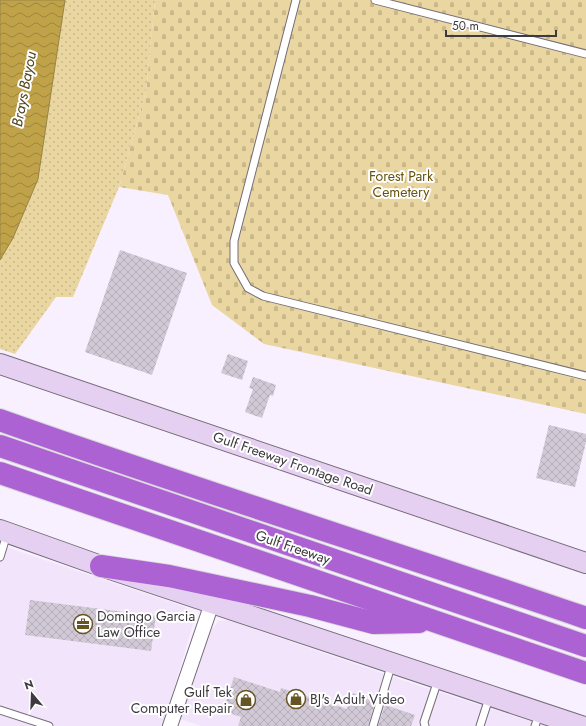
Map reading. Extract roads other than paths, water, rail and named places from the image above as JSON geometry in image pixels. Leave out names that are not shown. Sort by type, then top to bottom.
[{"type":"highway","name":"Gulf Freeway","points":[[0,420],[90,452],[405,555],[586,618]]},
{"type":"highway","name":"Gulf Freeway","points":[[0,446],[78,474],[586,646]]},
{"type":"highway","name":"Gulf Freeway","points":[[0,473],[586,673]]},
{"type":"highway","points":[[101,566],[169,576],[302,604],[374,623],[435,622]]},
{"type":"main road","name":"Gulf Freeway Frontage Road","points":[[0,364],[586,563]]},
{"type":"main road","points":[[4,531],[101,566],[439,678],[490,696],[537,719],[575,725]]},
{"type":"street","points":[[170,726],[188,669],[212,603]]},
{"type":"lane","points":[[296,0],[234,241],[234,263],[248,288],[263,296],[586,376]]},
{"type":"lane","points":[[375,0],[586,54]]},
{"type":"lane","points":[[0,557],[4,531]]},
{"type":"lane","points":[[373,726],[392,663]]},
{"type":"lane","points":[[425,726],[424,722],[439,678]]},
{"type":"lane","points":[[480,726],[490,696]]},
{"type":"lane","points":[[0,710],[49,726]]},
{"type":"water","name":"Brays Bayou","points":[[0,0],[65,0],[38,179],[13,238],[0,260]]},
{"type":"place","name":"Domingo Garcia Law Office","points":[[83,624]]},
{"type":"place","name":"BJ's Adult Video","points":[[296,699]]},
{"type":"place","name":"Gulf Tek Computer Repair","points":[[246,700]]},
{"type":"park label","name":"Forest Park Cemetery","points":[[401,184]]}]
